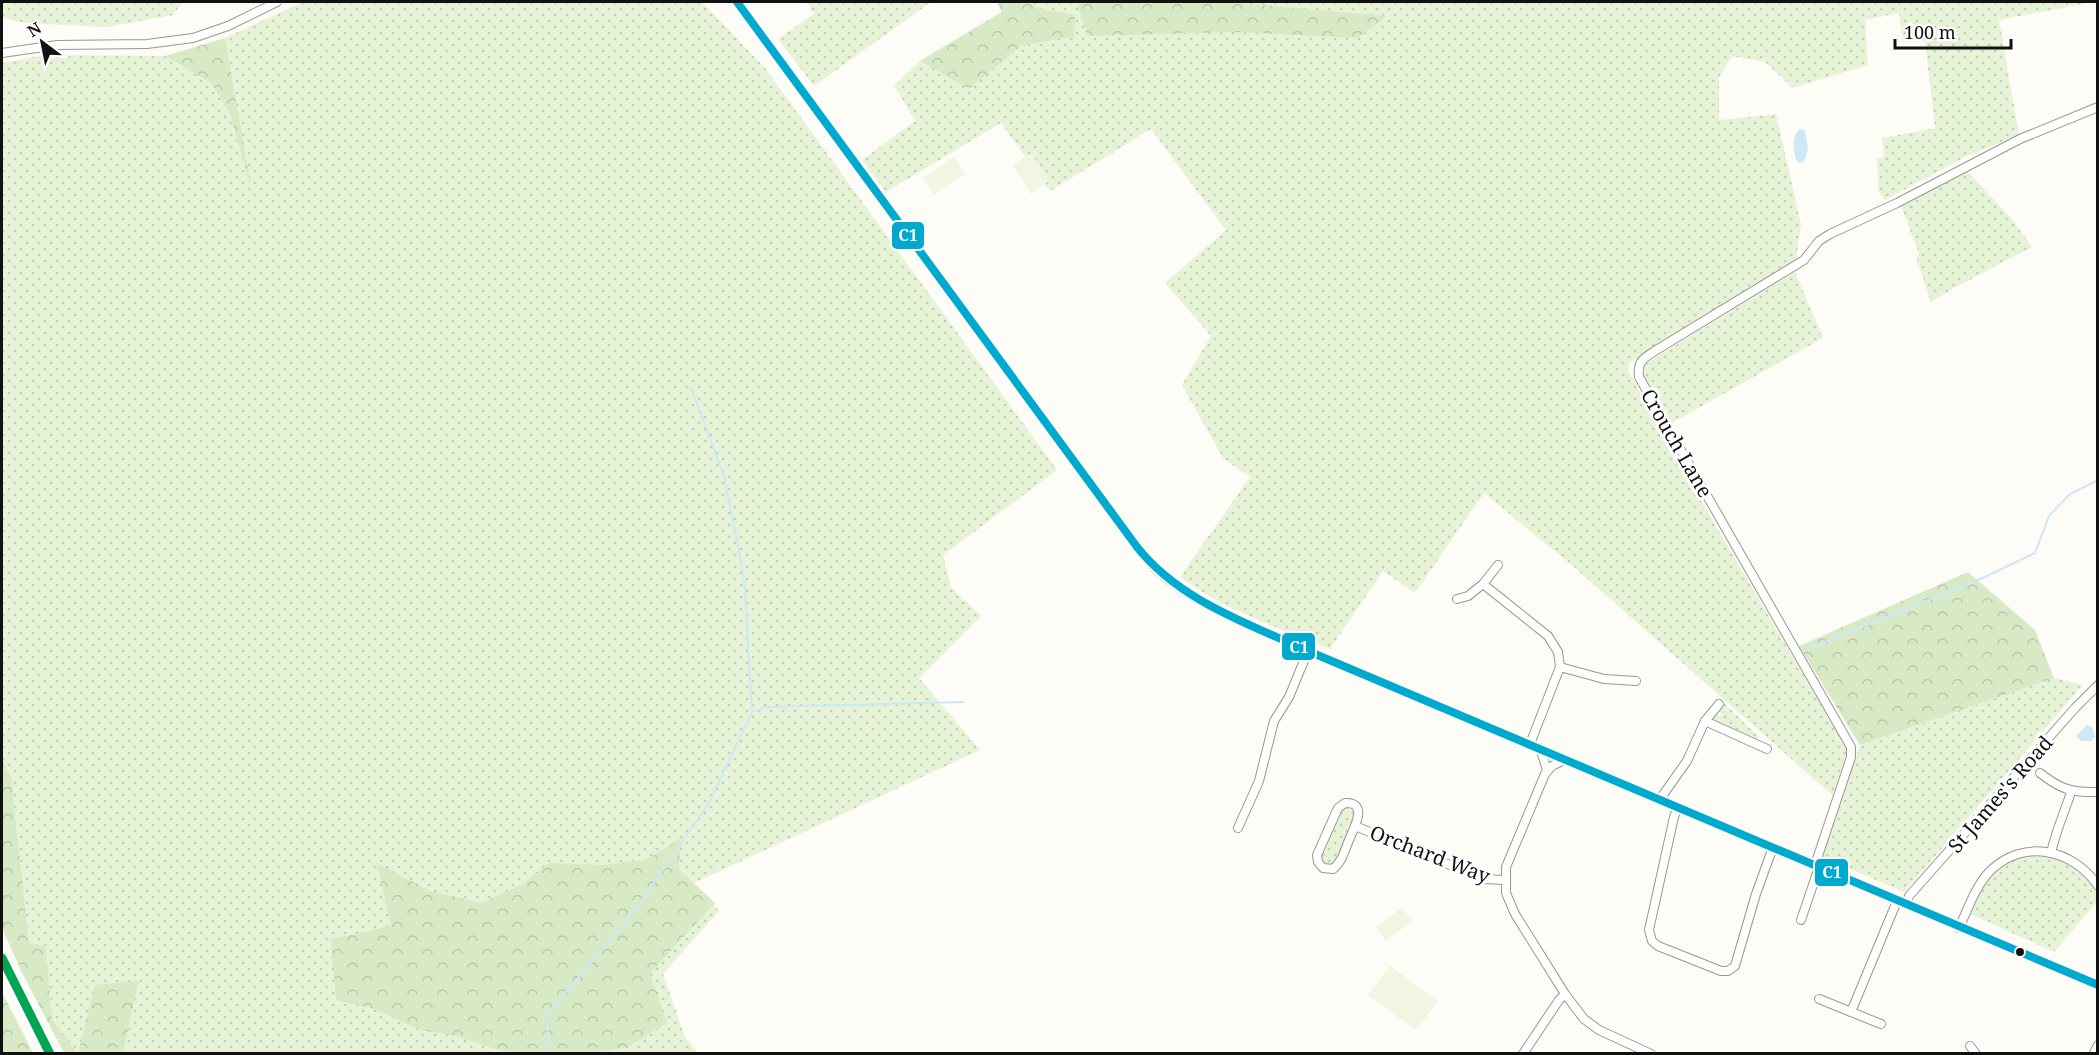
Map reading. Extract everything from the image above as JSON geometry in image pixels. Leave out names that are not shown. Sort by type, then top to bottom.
[{"type":"street","points":[[2,52],[57,45],[154,43],[193,38],[228,26],[277,2]]},
{"type":"street","points":[[736,2],[1077,467],[1155,568],[1182,589],[1201,601],[1308,651],[2097,985]]},
{"type":"street","name":"Crouch Lane","points":[[1817,866],[1851,757],[1851,747],[1639,377],[1638,367],[1641,361],[1658,349],[1804,260],[1819,242],[1830,234],[1897,203],[2014,142],[2097,107]]},
{"type":"street","points":[[1457,599],[1475,592],[1498,565]]},
{"type":"street","points":[[1483,584],[1548,636],[1558,652],[1560,666],[1530,744]]},
{"type":"street","points":[[1238,828],[1259,781],[1274,721],[1289,697],[1308,651]]},
{"type":"street","points":[[1560,666],[1604,679],[1636,681]]},
{"type":"street","name":"St James's Road","points":[[1906,905],[1909,896],[2097,686]]},
{"type":"street","points":[[1660,799],[1687,761],[1705,721],[1719,704]]},
{"type":"street","points":[[1705,721],[1767,749]]},
{"type":"street","points":[[1540,748],[1547,770]]},
{"type":"street","points":[[1566,759],[1547,770],[1506,867],[1504,880],[1506,893],[1515,915],[1577,1010],[1590,1024],[1651,1053]]},
{"type":"street","points":[[2040,773],[2049,781],[2071,792],[2097,792]]},
{"type":"street","points":[[2051,853],[2056,830],[2071,792]]},
{"type":"street","points":[[1349,803],[1356,806],[1359,818],[1355,826],[1339,863],[1333,868],[1323,868],[1318,862],[1317,855],[1341,805],[1349,803]]},
{"type":"street","points":[[1678,807],[1648,930],[1652,941],[1658,946],[1721,971],[1735,966],[1756,894],[1773,847]]},
{"type":"street","name":"Orchard Way","points":[[1355,826],[1484,879],[1504,880]]},
{"type":"street","points":[[1959,928],[1977,889],[1991,870],[2000,863],[2022,853],[2051,853],[2076,862],[2097,886]]},
{"type":"street","points":[[1801,920],[1817,866]]},
{"type":"street","points":[[1851,1012],[1897,901]]},
{"type":"street","points":[[1523,1053],[1565,994]]},
{"type":"street","points":[[1819,999],[1881,1024]]},
{"type":"street","points":[[1970,1046],[1976,1053]]},
{"type":"green space","points":[[2,2],[183,2],[173,15],[107,27],[26,23],[2,18]]},
{"type":"green space","points":[[303,2],[702,2],[765,68],[1057,470],[943,555],[951,587],[981,616],[919,678],[980,750],[694,883],[719,911],[663,974],[685,1037],[698,1053],[123,1053],[139,981],[78,1053],[52,1019],[46,946],[29,942],[11,777],[2,760],[2,63],[44,55],[165,56],[211,83],[230,114],[250,184],[225,38]]},
{"type":"green space","points":[[807,2],[931,2],[814,86],[778,39],[814,14]]},
{"type":"green space","points":[[997,2],[2082,2],[2083,4],[1999,20],[2019,135],[1965,157],[1885,200],[1878,190],[1877,158],[1884,157],[1882,138],[1935,128],[1925,41],[1903,42],[1899,13],[1865,20],[1868,65],[1793,88],[1765,62],[1732,56],[1719,77],[1719,120],[1776,114],[1801,224],[1796,259],[1630,363],[1628,370],[1663,436],[1848,751],[1832,795],[1574,567],[1484,493],[1415,593],[1383,571],[1330,649],[1233,609],[1180,577],[1250,477],[1223,458],[1182,385],[1211,336],[1165,283],[1226,230],[1151,129],[1050,191],[1001,123],[886,192],[862,160],[915,121],[894,85],[920,61],[1002,12]]},
{"type":"green space","points":[[997,2],[1030,2],[1036,8],[1075,15],[1074,36],[1021,46],[969,89],[920,61],[1002,12]]},
{"type":"green space","points":[[1079,2],[1238,2],[1387,16],[1358,38],[1233,32],[1087,36],[1078,6]]},
{"type":"green space","points":[[225,38],[252,192],[230,114],[211,83],[165,56]]},
{"type":"green space","points":[[1031,153],[1049,181],[1031,194],[1013,165]]},
{"type":"green space","points":[[954,157],[965,174],[934,194],[923,178]]},
{"type":"green space","points":[[1968,172],[2011,218],[2032,247],[1931,302],[1916,257],[1919,254],[1901,206]]},
{"type":"green space","points":[[1795,272],[1823,338],[1670,424],[1643,375],[1645,364]]},
{"type":"green space","points":[[1968,572],[2035,630],[2054,678],[1860,745],[1799,646]]},
{"type":"green space","points":[[2054,678],[2083,685],[1904,892],[1822,857],[1860,745]]},
{"type":"green space","points":[[1724,703],[1759,737],[1757,740],[1754,741],[1711,721],[1715,714],[1720,716],[1722,714],[1718,710]]},
{"type":"green space","points":[[2,760],[11,777],[29,942],[46,946],[52,1019],[78,1053],[64,1053],[22,973],[2,928]]},
{"type":"green space","points":[[1345,807],[1354,811],[1355,818],[1336,861],[1331,865],[1322,862],[1321,855],[1340,810]]},
{"type":"green space","points":[[681,838],[679,869],[715,903],[650,973],[667,1023],[628,1047],[584,1054],[501,1051],[456,1036],[420,1030],[374,1009],[336,1000],[331,939],[391,926],[377,863],[430,891],[481,903],[523,884],[549,863],[604,865],[648,859]]},
{"type":"green space","points":[[2031,853],[2056,856],[2070,862],[2091,883],[2097,896],[2097,902],[2054,952],[1970,914],[1980,892],[1999,868],[2018,857]]},
{"type":"green space","points":[[1402,907],[1412,921],[1386,941],[1376,927]]},
{"type":"green space","points":[[1390,966],[1438,1001],[1416,1030],[1368,995]]},
{"type":"green space","points":[[139,981],[123,1053],[78,1053],[95,985]]},
{"type":"green space","points":[[2,992],[33,1053],[2,1053]]},
{"type":"water","points":[[1800,129],[1805,130],[1808,150],[1804,161],[1800,163],[1796,160],[1793,143]]},
{"type":"water","points":[[2087,725],[2092,727],[2095,737],[2091,741],[2081,741],[2076,736]]},
{"type":"waterway","points":[[549,1054],[547,1015],[638,906],[709,803],[752,712],[744,578],[724,476],[691,387]]},
{"type":"waterway","points":[[1810,648],[1985,577],[2035,553],[2049,516],[2070,494],[2098,480]]},
{"type":"waterway","points":[[752,712],[767,707],[964,702]]},
{"type":"transit line","name":"C1","points":[[737,2],[1137,547],[1173,582],[1216,609],[1308,651],[2098,985]]},
{"type":"transit line","points":[[2,958],[50,1054]]}]
